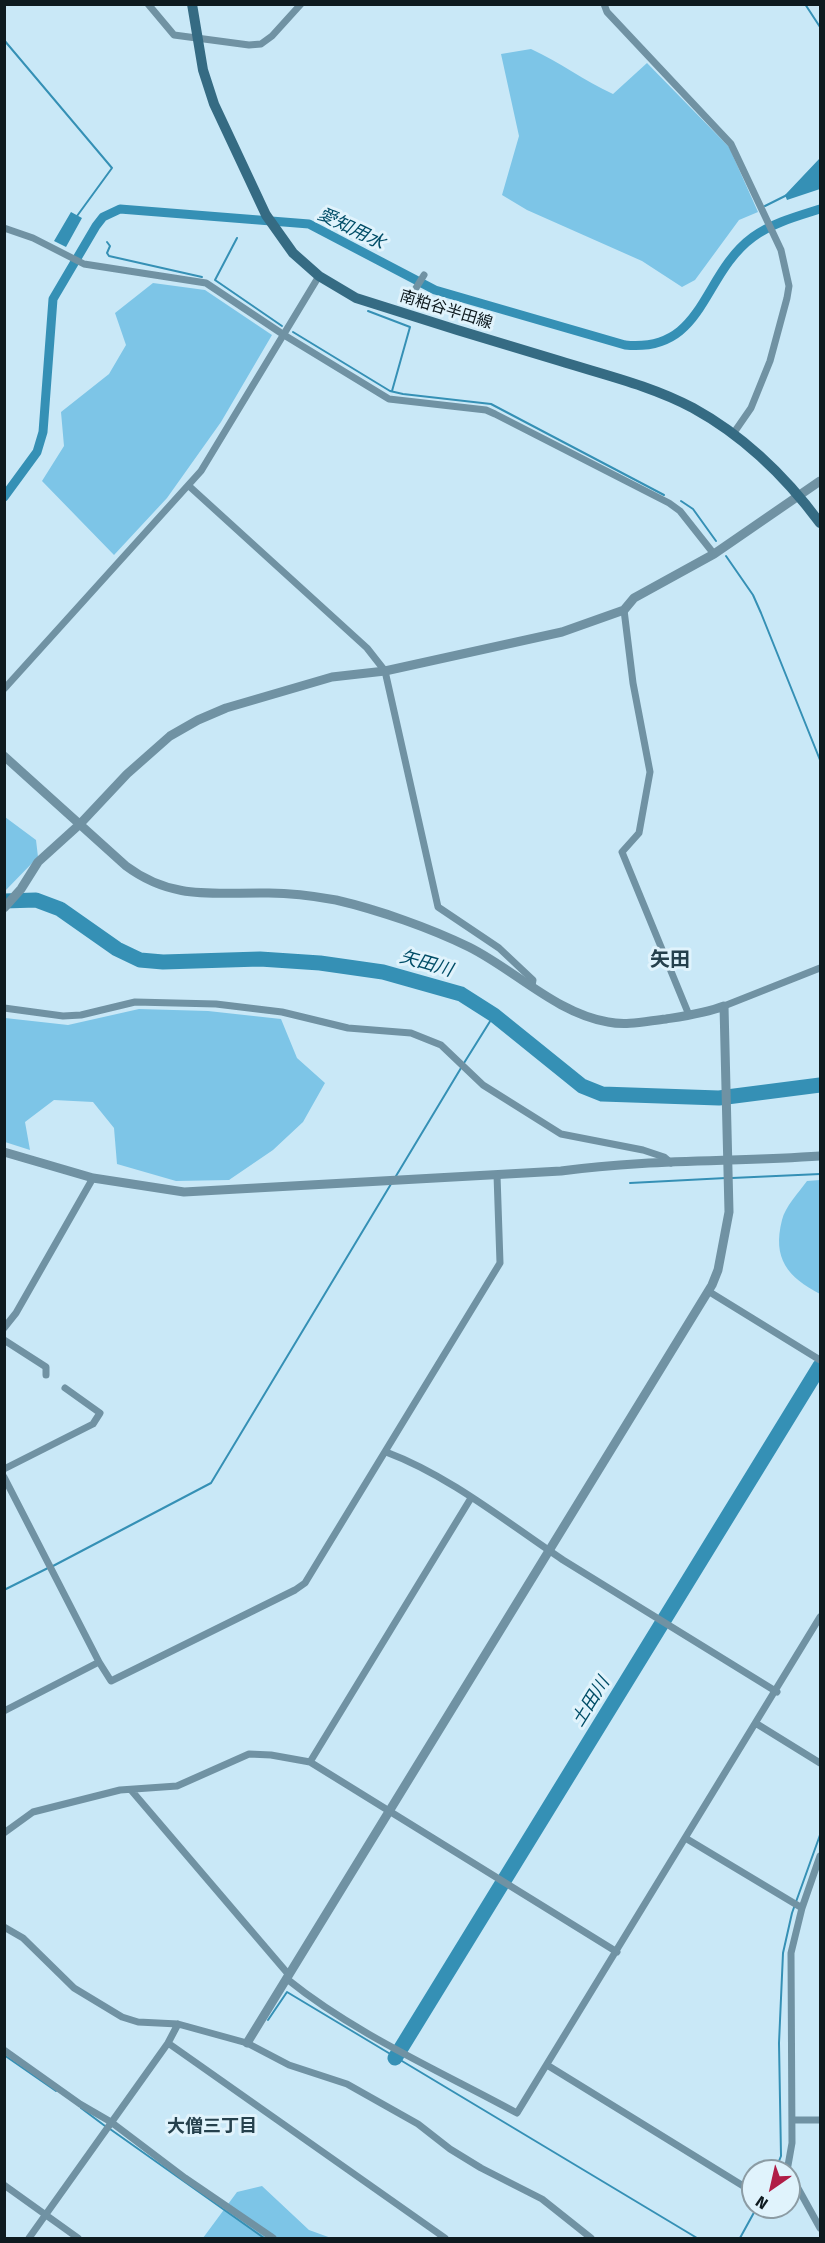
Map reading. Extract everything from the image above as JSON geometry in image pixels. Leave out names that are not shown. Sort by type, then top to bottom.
[{"type":"main road","name":"南粕谷半田線","points":[[192,4],[203,70],[214,104],[266,215],[293,253],[319,276],[356,298],[639,386],[693,408],[733,434],[766,461],[800,495],[820,523]]},
{"type":"street","points":[[148,4],[174,35],[249,45],[265,42],[301,4]]},
{"type":"street","points":[[604,4],[607,12],[731,144],[756,195],[766,223],[781,250],[788,277],[787,298],[770,361],[751,408],[733,434]]},
{"type":"street","points":[[4,228],[69,255],[84,264],[206,283],[284,335],[389,399],[486,410],[495,414],[669,503],[680,511],[714,554]]},
{"type":"street","points":[[416,288],[424,275]]},
{"type":"street","points":[[4,689],[189,486],[228,430],[319,276]]},
{"type":"street","points":[[4,908],[21,889],[38,861],[80,824],[127,774],[170,736],[198,720],[226,708],[332,677],[385,671],[518,643],[562,632],[624,610],[634,598],[714,554],[820,481]]},
{"type":"street","points":[[189,486],[367,648],[385,671],[438,907],[499,948],[533,980],[532,986]]},
{"type":"street","points":[[624,610],[633,683],[651,772],[639,833],[622,852],[688,1015]]},
{"type":"street","points":[[4,756],[126,866],[164,888],[196,894],[280,893],[337,901],[443,936],[489,958],[571,1010],[589,1018],[610,1023],[638,1023],[688,1015],[724,1006],[820,969]]},
{"type":"street","points":[[4,1008],[63,1016],[81,1015],[135,1002],[216,1004],[282,1012],[348,1028],[411,1033],[441,1046],[483,1085],[561,1134],[644,1150],[664,1157],[671,1163]]},
{"type":"street","points":[[247,2043],[708,1291],[718,1270],[729,1212],[724,1006]]},
{"type":"street","points":[[4,1152],[93,1178],[184,1192],[561,1171],[617,1163],[729,1162],[820,1156]]},
{"type":"street","points":[[4,1477],[108,1678],[117,1681],[295,1590],[305,1583],[500,1263],[497,1175]]},
{"type":"street","points":[[4,1328],[30,1290],[93,1178]]},
{"type":"street","points":[[708,1291],[820,1360]]},
{"type":"street","points":[[4,1340],[46,1367],[46,1375]]},
{"type":"street","points":[[4,1469],[93,1424],[100,1413],[65,1388]]},
{"type":"street","points":[[386,1452],[415,1463],[542,1543],[549,1551],[777,1692]]},
{"type":"street","points":[[310,1762],[471,1498]]},
{"type":"street","points":[[131,1790],[288,1977],[311,1998],[396,2048],[517,2113],[777,1692],[820,1617]]},
{"type":"street","points":[[4,1711],[99,1662]]},
{"type":"street","points":[[757,1724],[819,1759]]},
{"type":"street","points":[[4,1833],[33,1812],[120,1790],[177,1786],[249,1754],[271,1755],[310,1762],[617,1952]]},
{"type":"street","points":[[687,1839],[802,1908]]},
{"type":"street","points":[[791,2159],[790,1963],[802,1908],[820,1856]]},
{"type":"street","points":[[4,1927],[23,1938],[74,1988],[110,2010],[138,2022],[178,2024],[247,2043],[289,2065],[332,2078],[364,2092],[418,2124],[460,2156],[542,2199],[591,2238]]},
{"type":"street","points":[[29,2238],[168,2043],[178,2024]]},
{"type":"street","points":[[168,2043],[445,2238]]},
{"type":"street","points":[[4,2050],[80,2104],[111,2122],[179,2174],[273,2238]]},
{"type":"street","points":[[547,2065],[741,2185]]},
{"type":"street","points":[[792,2120],[820,2120]]},
{"type":"street","points":[[4,2185],[78,2238]]},
{"type":"street","points":[[801,2194],[820,2228]]},
{"type":"shaded area","points":[[531,49],[613,94],[647,63],[729,147],[758,212],[739,220],[695,280],[682,287],[642,261],[527,210],[502,195],[519,136],[501,54]]},
{"type":"shaded area","points":[[820,158],[820,189],[787,200],[785,195]]},
{"type":"shaded area","points":[[71,212],[82,218],[66,247],[54,241]]},
{"type":"shaded area","points":[[153,283],[205,290],[272,335],[221,422],[167,498],[114,555],[42,481],[64,446],[61,412],[109,374],[126,345],[115,313]]},
{"type":"shaded area","points":[[5,817],[36,840],[38,857],[5,891]]},
{"type":"shaded area","points":[[139,1009],[208,1011],[281,1019],[297,1058],[325,1083],[303,1122],[273,1150],[229,1180],[176,1181],[117,1164],[114,1128],[93,1102],[54,1100],[25,1122],[30,1150],[5,1142],[5,1018],[68,1025]]},
{"type":"shaded area","points":[[820,1180],[820,1294],[799,1281],[785,1265],[779,1246],[779,1234],[789,1205],[807,1181]]},
{"type":"shaded area","points":[[262,2186],[309,2230],[331,2238],[203,2238],[237,2192]]},
{"type":"waterway","points":[[805,4],[820,27]]},
{"type":"waterway","points":[[4,40],[112,168],[77,216]]},
{"type":"waterway","points":[[765,206],[787,195]]},
{"type":"waterway","name":"愛知用水","points":[[4,497],[37,452],[43,432],[53,299],[96,226],[103,217],[120,209],[309,224],[435,290],[625,345],[651,344],[671,337],[687,324],[700,308],[722,271],[753,237],[777,224],[820,209]]},
{"type":"waterway","points":[[237,238],[215,280],[282,326]]},
{"type":"waterway","points":[[107,242],[110,246],[107,253],[109,256],[202,277]]},
{"type":"waterway","points":[[368,311],[410,327],[392,391]]},
{"type":"waterway","points":[[293,332],[390,391],[491,404],[664,495]]},
{"type":"waterway","points":[[681,501],[693,509],[716,541]]},
{"type":"waterway","points":[[726,556],[753,595],[820,760]]},
{"type":"waterway","name":"矢田川","points":[[4,901],[36,900],[60,909],[117,949],[140,960],[163,962],[260,959],[320,963],[383,972],[461,994],[494,1015],[582,1086],[602,1094],[719,1098],[820,1085]]},
{"type":"waterway","points":[[464,1063],[494,1015]]},
{"type":"waterway","points":[[396,1176],[461,1068]]},
{"type":"waterway","points":[[732,1178],[820,1174]]},
{"type":"waterway","points":[[630,1183],[726,1178]]},
{"type":"waterway","points":[[53,1566],[211,1483],[391,1184]]},
{"type":"waterway","name":"土田川","points":[[395,2058],[820,1366]]},
{"type":"waterway","points":[[4,1590],[48,1568]]},
{"type":"waterway","points":[[780,2159],[779,2043],[783,1953],[792,1913],[820,1835]]},
{"type":"waterway","points":[[268,2020],[287,1992],[697,2238]]},
{"type":"waterway","points":[[4,2055],[56,2091]]},
{"type":"waterway","points":[[81,2108],[105,2126]]},
{"type":"waterway","points":[[110,2129],[264,2238]]},
{"type":"waterway","points":[[740,2238],[750,2219]]},
{"type":"district","name":"矢田","points":[[670,960]]},
{"type":"district","name":"大僧三丁目","points":[[212,2127]]}]
